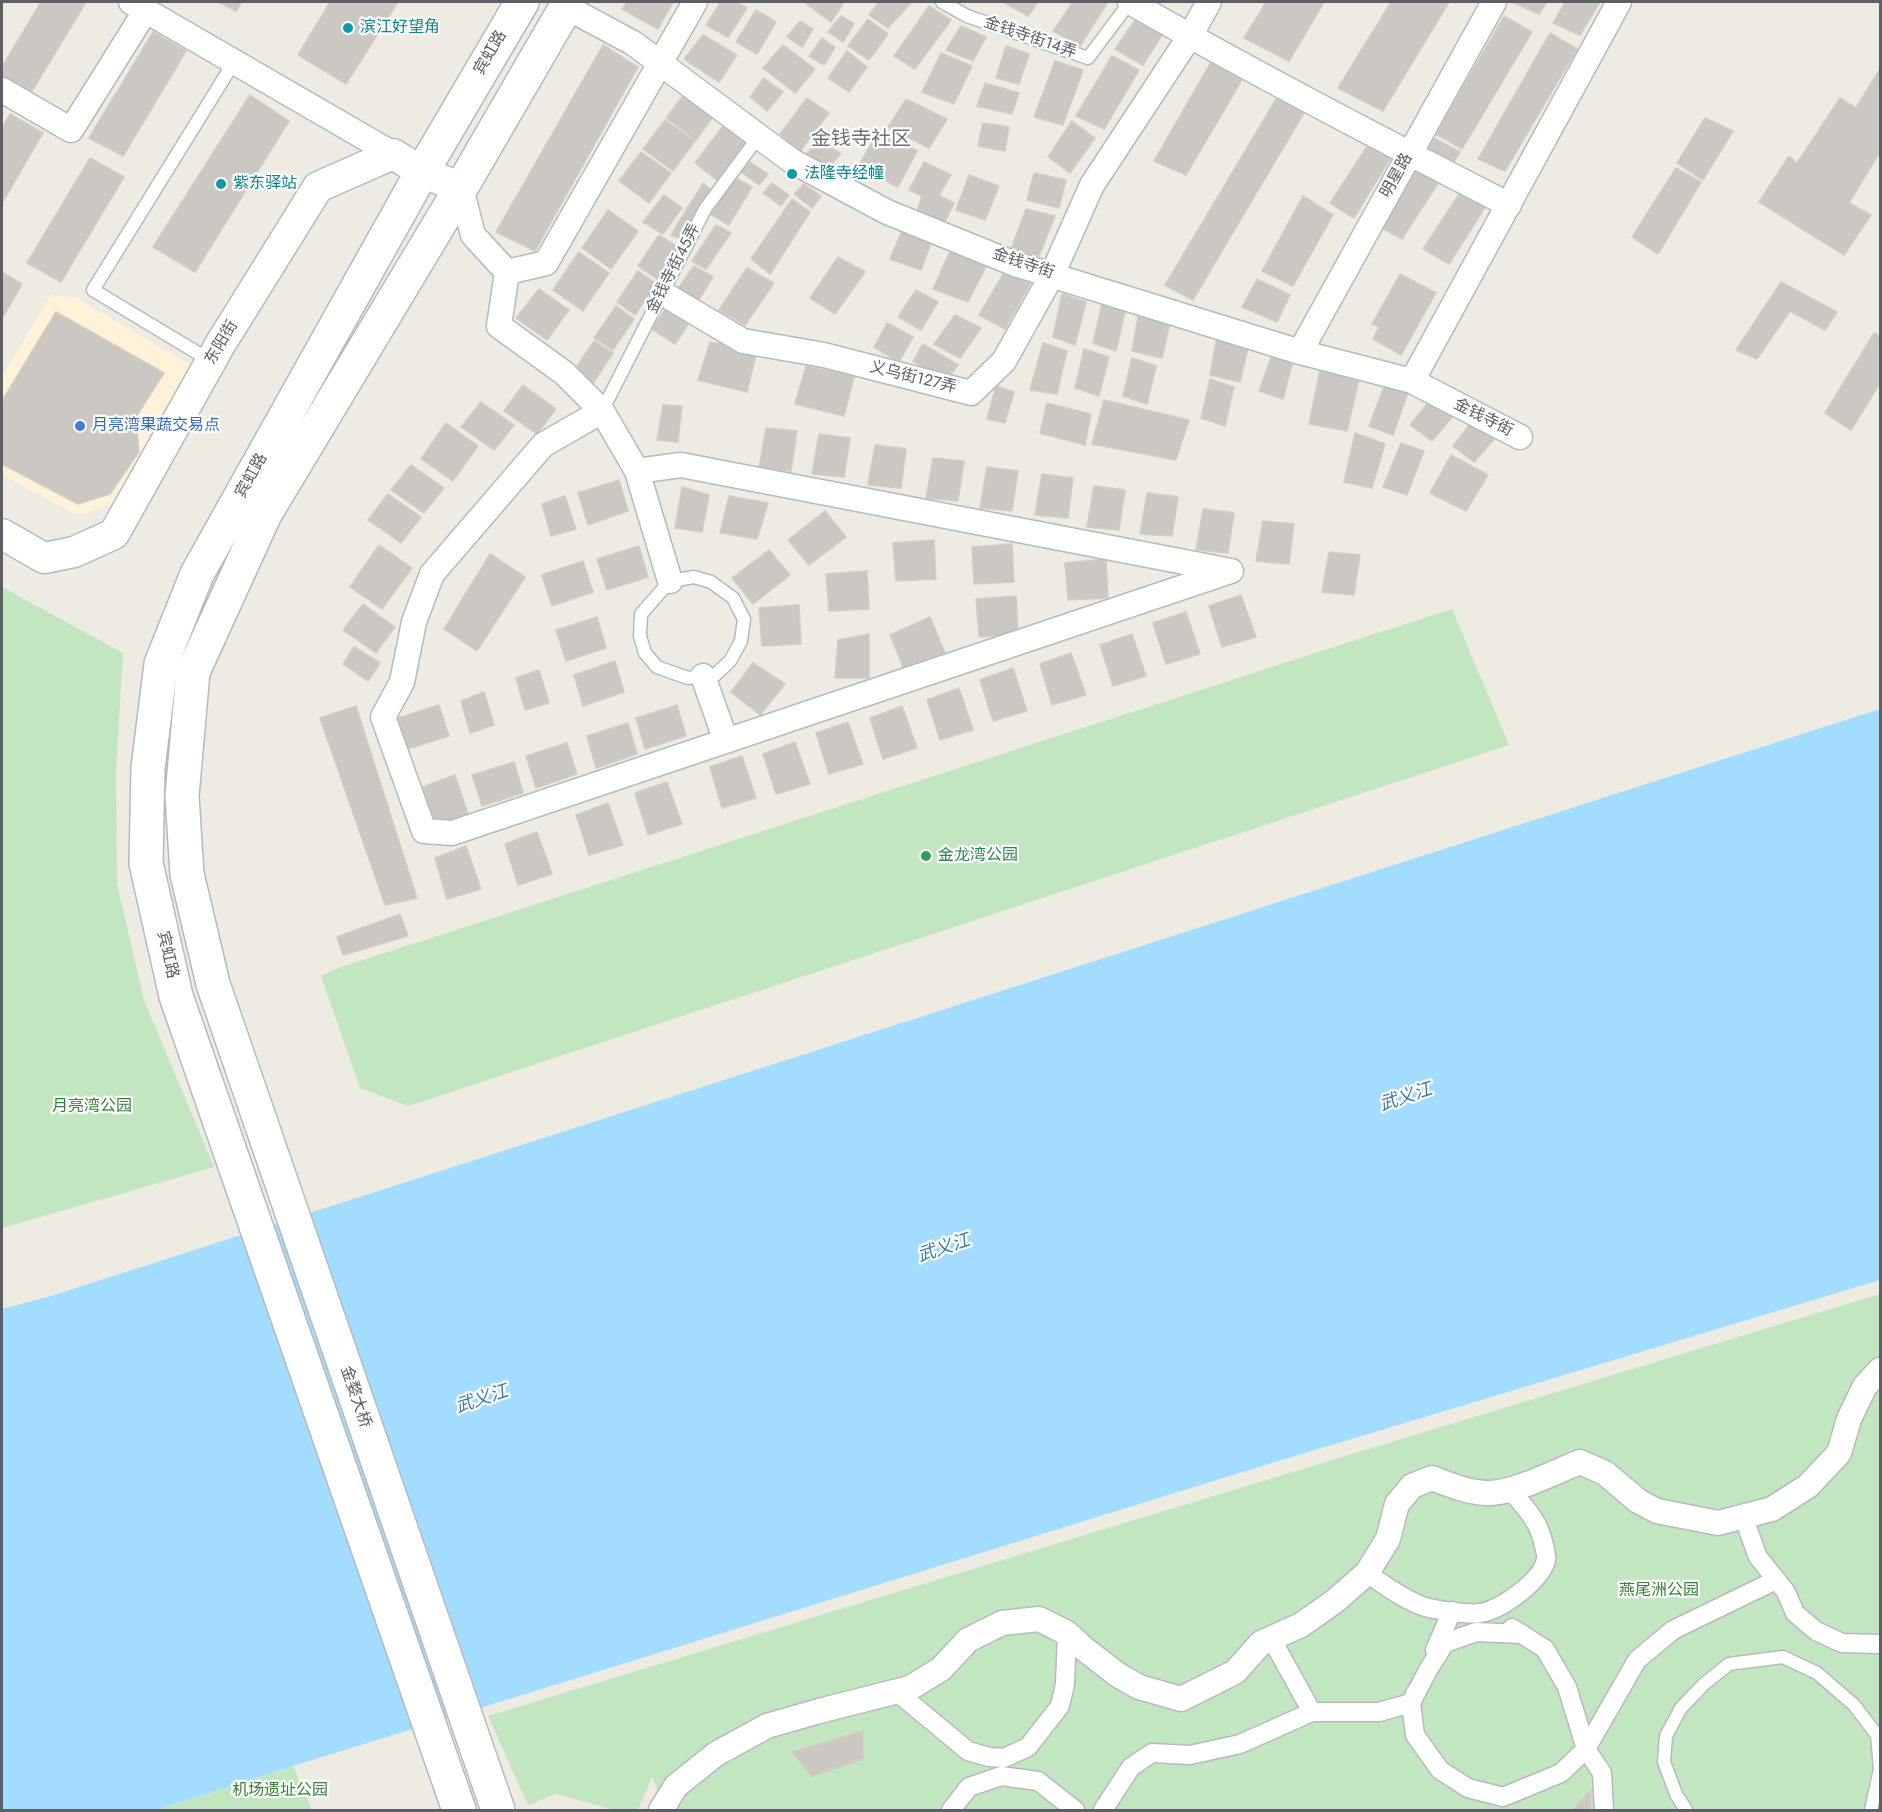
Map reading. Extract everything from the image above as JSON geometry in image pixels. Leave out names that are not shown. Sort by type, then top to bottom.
[{"type":"main road","name":"宾虹路","points":[[459,1810],[176,996],[146,863],[148,768],[161,664],[197,574],[422,172],[522,2]]},
{"type":"main road","name":"宾虹路","points":[[213,984],[187,874],[182,796],[193,672],[265,514],[461,189],[567,4]]},
{"type":"main road","name":"金婺大桥","points":[[213,984],[498,1810]]},
{"type":"street","points":[[507,272],[546,263],[695,2]]},
{"type":"street","points":[[1130,2],[1409,154],[1509,205]]},
{"type":"street","name":"义乌街127弄","points":[[662,293],[743,341],[824,356],[971,393],[1004,362],[1052,275],[1092,185],[1190,36],[1209,2]]},
{"type":"street","name":"明星路","points":[[1300,352],[1494,2]]},
{"type":"street","points":[[1412,381],[1619,2]]},
{"type":"street","name":"金钱寺街","points":[[567,4],[633,43],[792,161],[887,212],[1015,264],[1300,352],[1412,381],[1520,437]]},
{"type":"street","points":[[2,90],[71,130],[138,6],[422,172],[461,189],[473,235],[507,272]]},
{"type":"street","name":"东阳街","points":[[2,534],[44,558],[74,552],[114,534],[211,361],[318,187],[393,154]]},
{"type":"street","points":[[507,272],[499,326],[564,373],[602,411],[637,471],[670,581]]},
{"type":"street","points":[[602,411],[543,445],[432,574],[414,622],[402,682],[383,717],[424,831],[452,833],[1231,572],[681,465],[637,471]]},
{"type":"street","points":[[704,676],[726,741]]},
{"type":"street","points":[[661,1810],[676,1786],[708,1760],[767,1726],[910,1688],[941,1669],[968,1640],[1002,1623],[1039,1619],[1067,1633],[1109,1668],[1139,1687],[1181,1700],[1235,1672],[1261,1643],[1301,1625],[1335,1601],[1367,1573],[1388,1539],[1397,1504],[1412,1486],[1432,1479],[1457,1488],[1489,1494],[1509,1489],[1580,1462],[1605,1473],[1638,1501],[1657,1511],[1718,1522],[1772,1509],[1808,1486],[1839,1453],[1849,1419],[1866,1386],[1881,1370]]},
{"type":"street","points":[[1367,1573],[1399,1595],[1423,1606],[1452,1611],[1481,1612],[1506,1602],[1535,1580],[1546,1559],[1541,1530],[1509,1489]]},
{"type":"street","points":[[1743,1516],[1758,1557],[1785,1592],[1795,1613],[1816,1631],[1842,1643],[1881,1644]]},
{"type":"street","points":[[1452,1611],[1412,1703],[1415,1735],[1440,1770],[1468,1788],[1503,1797],[1561,1773],[1586,1749],[1637,1660],[1673,1630],[1776,1580]]},
{"type":"street","points":[[1481,1612],[1545,1649],[1551,1658],[1567,1687],[1586,1749],[1602,1773],[1604,1810]]},
{"type":"street","points":[[1102,1810],[1131,1767],[1152,1753],[1190,1755],[1239,1744],[1312,1712],[1378,1712],[1412,1703],[1445,1642],[1476,1632],[1522,1634]]},
{"type":"street","points":[[897,1692],[968,1751],[989,1758],[1004,1758],[1028,1747],[1060,1707],[1065,1684],[1067,1633]]},
{"type":"street","points":[[1271,1638],[1312,1712]]},
{"type":"street","points":[[951,1810],[969,1787],[1001,1776],[1038,1781],[1075,1810]]},
{"type":"lane","name":"金钱寺街14弄","points":[[942,2],[967,16],[1088,58],[1130,2]]},
{"type":"lane","points":[[211,361],[93,290],[234,62]]},
{"type":"lane","name":"金钱寺街45弄","points":[[602,411],[705,209],[759,136]]},
{"type":"lane","points":[[694,577],[711,582],[733,598],[744,619],[741,641],[730,661],[715,675],[704,676],[688,678],[657,668],[645,653],[640,636],[641,614],[670,581],[694,577]]},
{"type":"lane","points":[[1686,1810],[1676,1794],[1664,1762],[1666,1736],[1681,1708],[1704,1684],[1729,1664],[1783,1657],[1817,1673],[1854,1705],[1877,1735],[1880,1769],[1871,1810]]},
{"type":"shaded area","name":"月亮湾果蔬交易点","points":[[51,295],[75,297],[194,367],[112,505],[77,515],[2,475],[2,377]]},
{"type":"green space","name":"月亮湾公园","points":[[2,587],[123,653],[116,769],[117,884],[144,1000],[214,1167],[2,1228]]},
{"type":"green space","name":"金龙湾公园","points":[[1452,609],[1509,745],[408,1106],[360,1088],[321,976],[338,968]]},
{"type":"green space","name":"燕尾洲公园","points":[[1880,1294],[1880,1810],[666,1810],[652,1777],[638,1810],[614,1810],[556,1794],[528,1805],[488,1716]]},
{"type":"green space","name":"机场遗址公园","points":[[293,1766],[312,1810],[157,1810]]},
{"type":"water","name":"武义江","points":[[1880,709],[1880,1280],[1262,1466],[157,1810],[2,1810],[2,1309],[51,1296]]},
{"type":"building","points":[[41,2],[86,2],[29,96],[2,81],[2,67]]},
{"type":"building","points":[[218,2],[242,2],[236,11]]},
{"type":"building","name":"滨江好望角","points":[[330,2],[398,2],[346,84],[298,55]]},
{"type":"building","points":[[627,2],[673,2],[658,29],[622,9]]},
{"type":"building","points":[[721,2],[736,2],[747,8],[728,37],[706,25]]},
{"type":"building","points":[[808,2],[844,2],[831,22],[806,4]]},
{"type":"building","points":[[879,2],[912,2],[888,28],[869,15]]},
{"type":"building","points":[[1003,2],[1038,2],[1028,16]]},
{"type":"building","points":[[1073,2],[1108,2],[1080,46],[1053,31]]},
{"type":"building","points":[[1266,2],[1324,2],[1289,61],[1244,38]]},
{"type":"building","points":[[1391,2],[1449,2],[1383,111],[1338,88]]},
{"type":"building","points":[[1512,2],[1547,2],[1539,14]]},
{"type":"building","points":[[1565,2],[1600,2],[1580,35],[1553,23]]},
{"type":"building","points":[[929,6],[951,20],[915,69],[894,56]]},
{"type":"building","points":[[756,10],[776,22],[757,54],[736,42]]},
{"type":"building","points":[[841,16],[854,24],[843,42],[828,32]]},
{"type":"building","points":[[1504,16],[1532,32],[1462,149],[1436,134]]},
{"type":"building","points":[[868,19],[888,34],[869,60],[848,46]]},
{"type":"building","points":[[1135,20],[1162,35],[1143,65],[1115,49]]},
{"type":"building","points":[[800,21],[813,29],[802,47],[787,37]]},
{"type":"building","points":[[961,26],[986,37],[973,61],[946,50]]},
{"type":"building","points":[[153,32],[186,51],[123,156],[89,138]]},
{"type":"building","points":[[1550,33],[1577,49],[1505,171],[1478,159]]},
{"type":"building","points":[[703,35],[737,55],[719,82],[684,59]]},
{"type":"building","points":[[822,38],[835,47],[824,65],[809,56]]},
{"type":"building","points":[[603,45],[638,67],[535,251],[496,232]]},
{"type":"building","points":[[783,45],[815,69],[795,93],[763,68]]},
{"type":"building","points":[[1006,46],[1029,54],[1019,84],[996,78]]},
{"type":"building","points":[[847,51],[867,67],[849,92],[828,78]]},
{"type":"building","points":[[941,53],[972,66],[954,104],[922,92]]},
{"type":"building","points":[[1112,56],[1139,70],[1104,129],[1076,116]]},
{"type":"building","points":[[1055,61],[1083,70],[1063,125],[1034,117]]},
{"type":"building","points":[[1211,62],[1243,78],[1186,175],[1154,161]]},
{"type":"building","points":[[1880,69],[1880,152],[1849,203],[1871,215],[1844,255],[1759,202],[1789,156],[1797,163],[1840,98],[1856,108]]},
{"type":"building","points":[[764,78],[783,92],[767,111],[750,97]]},
{"type":"building","points":[[985,83],[1019,93],[1012,114],[977,106]]},
{"type":"building","points":[[688,89],[718,110],[696,140],[666,118]]},
{"type":"building","name":"紫东驿站","points":[[250,95],[289,121],[195,272],[153,247]]},
{"type":"building","points":[[1278,96],[1305,111],[1193,300],[1165,285]]},
{"type":"building","points":[[807,98],[829,113],[800,151],[780,134]]},
{"type":"building","points":[[906,99],[947,119],[929,148],[888,127]]},
{"type":"building","points":[[10,114],[43,133],[2,203],[2,128]]},
{"type":"building","points":[[1705,118],[1733,131],[1703,180],[1677,163]]},
{"type":"building","points":[[665,120],[695,141],[673,171],[643,149]]},
{"type":"building","points":[[1072,121],[1095,138],[1070,173],[1048,157]]},
{"type":"building","points":[[726,122],[748,140],[718,181],[695,163]]},
{"type":"building","points":[[983,123],[1009,127],[1005,151],[978,146]]},
{"type":"building","points":[[879,130],[917,151],[898,187],[858,167]]},
{"type":"building","points":[[1434,138],[1460,152],[1449,170],[1423,157]]},
{"type":"building","points":[[819,140],[841,154],[826,170],[806,155]]},
{"type":"building","points":[[1368,145],[1391,157],[1354,218],[1330,203]]},
{"type":"building","points":[[641,152],[671,173],[649,203],[619,181]]},
{"type":"building","points":[[90,158],[124,177],[61,282],[27,263]]},
{"type":"building","points":[[750,162],[768,174],[759,185],[741,172]]},
{"type":"building","points":[[924,162],[951,175],[939,195],[954,203],[942,228],[915,217],[922,196],[909,190]]},
{"type":"building","points":[[1416,163],[1442,177],[1402,239],[1376,225]]},
{"type":"building","points":[[1676,168],[1701,182],[1658,254],[1632,237]]},
{"type":"building","points":[[1034,173],[1066,180],[1059,208],[1027,200]]},
{"type":"building","points":[[969,175],[999,186],[985,220],[956,210]]},
{"type":"building","points":[[734,177],[752,187],[729,225],[710,214]]},
{"type":"building","points":[[703,183],[711,190],[681,239],[671,235]]},
{"type":"building","points":[[772,183],[789,195],[781,206],[763,193]]},
{"type":"building","points":[[804,184],[821,196],[812,208],[794,194]]},
{"type":"building","points":[[1463,188],[1489,201],[1449,264],[1423,249]]},
{"type":"building","points":[[664,195],[682,208],[663,234],[643,222]]},
{"type":"building","points":[[1303,196],[1333,215],[1293,286],[1262,271]]},
{"type":"building","points":[[792,199],[810,212],[770,274],[751,259]]},
{"type":"building","points":[[1026,209],[1055,216],[1038,259],[1011,249]]},
{"type":"building","points":[[608,210],[638,231],[611,269],[582,248]]},
{"type":"building","points":[[716,225],[731,233],[706,269],[692,261]]},
{"type":"building","points":[[902,230],[932,241],[921,270],[890,259]]},
{"type":"building","points":[[659,235],[678,247],[657,279],[638,266]]},
{"type":"building","points":[[950,251],[988,263],[968,302],[933,289]]},
{"type":"building","points":[[579,252],[609,273],[583,311],[553,290]]},
{"type":"building","points":[[838,257],[865,272],[835,314],[810,298]]},
{"type":"building","points":[[694,266],[713,277],[695,306],[674,294]]},
{"type":"building","points":[[747,268],[774,283],[745,325],[719,310]]},
{"type":"building","points":[[638,271],[656,283],[635,315],[617,302]]},
{"type":"building","points":[[1005,271],[1030,284],[1005,329],[979,315]]},
{"type":"building","points":[[2,272],[22,284],[2,319]]},
{"type":"building","points":[[1400,274],[1436,293],[1401,355],[1373,339],[1379,327],[1372,324]]},
{"type":"building","points":[[1257,279],[1290,295],[1277,322],[1242,307]]},
{"type":"building","points":[[1781,282],[1837,312],[1825,330],[1790,311],[1757,359],[1736,350]]},
{"type":"building","points":[[539,289],[569,310],[547,340],[516,318]]},
{"type":"building","points":[[916,290],[938,302],[921,330],[898,317]]},
{"type":"building","points":[[1062,294],[1086,302],[1075,345],[1053,337]]},
{"type":"building","points":[[1102,304],[1125,312],[1116,351],[1093,343]]},
{"type":"building","points":[[668,305],[691,320],[675,344],[652,329]]},
{"type":"building","points":[[616,306],[634,319],[613,350],[594,338]]},
{"type":"building","name":"月亮湾果蔬交易点","points":[[56,312],[164,373],[136,417],[139,452],[110,494],[78,504],[2,464],[2,401]]},
{"type":"building","points":[[1139,312],[1171,319],[1162,358],[1132,351]]},
{"type":"building","points":[[955,315],[981,328],[960,358],[934,344]]},
{"type":"building","points":[[887,323],[913,337],[899,362],[874,347]]},
{"type":"building","points":[[1874,333],[1880,336],[1880,383],[1851,430],[1825,413]]},
{"type":"building","points":[[1217,337],[1249,344],[1240,382],[1210,375]]},
{"type":"building","points":[[594,341],[613,353],[592,385],[573,372]]},
{"type":"building","points":[[710,342],[757,351],[747,392],[698,380]]},
{"type":"building","points":[[1043,343],[1067,351],[1057,394],[1030,390]]},
{"type":"building","points":[[923,344],[958,365],[947,380],[913,361]]},
{"type":"building","points":[[1084,349],[1109,357],[1099,396],[1075,388]]},
{"type":"building","points":[[1272,355],[1293,361],[1283,399],[1259,391]]},
{"type":"building","points":[[1132,358],[1156,366],[1147,404],[1123,396]]},
{"type":"building","points":[[806,366],[854,376],[844,416],[795,404]]},
{"type":"building","points":[[1320,370],[1359,380],[1347,431],[1309,424]]},
{"type":"building","points":[[1210,379],[1234,387],[1225,426],[1201,418]]},
{"type":"building","points":[[1386,382],[1409,390],[1393,435],[1369,426]]},
{"type":"building","points":[[523,385],[556,409],[537,434],[504,411]]},
{"type":"building","points":[[996,386],[1014,392],[1005,423],[987,419]]},
{"type":"building","points":[[1431,399],[1453,416],[1432,441],[1410,425]]},
{"type":"building","points":[[1104,400],[1189,420],[1176,460],[1092,444]]},
{"type":"building","points":[[481,402],[514,425],[494,450],[461,427]]},
{"type":"building","points":[[1047,403],[1091,414],[1085,445],[1040,433]]},
{"type":"building","points":[[663,405],[682,406],[678,442],[657,440]]},
{"type":"building","points":[[1473,420],[1496,437],[1474,462],[1453,446]]},
{"type":"building","points":[[446,423],[478,446],[453,481],[421,459]]},
{"type":"building","points":[[766,428],[797,431],[791,471],[759,468]]},
{"type":"building","points":[[1355,433],[1385,444],[1372,488],[1344,482]]},
{"type":"building","points":[[819,434],[850,438],[844,477],[812,474]]},
{"type":"building","points":[[1401,443],[1424,451],[1407,495],[1383,487]]},
{"type":"building","points":[[875,445],[906,449],[901,488],[868,485]]},
{"type":"building","points":[[1451,455],[1488,475],[1466,511],[1430,493]]},
{"type":"building","points":[[933,458],[964,461],[958,501],[926,498]]},
{"type":"building","points":[[411,465],[444,488],[424,513],[391,490]]},
{"type":"building","points":[[987,467],[1018,471],[1012,511],[980,508]]},
{"type":"building","points":[[1042,474],[1073,478],[1068,518],[1035,515]]},
{"type":"building","points":[[619,480],[628,511],[588,525],[578,493]]},
{"type":"building","points":[[1094,486],[1125,490],[1119,530],[1087,527]]},
{"type":"building","points":[[682,487],[709,495],[702,532],[675,528]]},
{"type":"building","points":[[1147,493],[1178,497],[1172,536],[1140,534]]},
{"type":"building","points":[[388,494],[421,517],[401,543],[368,520]]},
{"type":"building","points":[[565,496],[576,529],[551,536],[542,504]]},
{"type":"building","points":[[729,496],[768,503],[757,539],[720,533]]},
{"type":"building","points":[[1203,509],[1234,513],[1228,553],[1196,550]]},
{"type":"building","points":[[825,511],[846,537],[809,565],[788,540]]},
{"type":"building","points":[[1263,521],[1294,524],[1289,564],[1256,561]]},
{"type":"building","points":[[934,540],[936,579],[896,581],[893,543]]},
{"type":"building","points":[[1012,544],[1014,582],[974,584],[972,547]]},
{"type":"building","points":[[379,545],[412,568],[382,609],[350,587]]},
{"type":"building","points":[[639,546],[648,577],[607,590],[597,559]]},
{"type":"building","points":[[769,550],[790,575],[753,604],[732,578]]},
{"type":"building","points":[[1329,552],[1360,555],[1354,595],[1322,592]]},
{"type":"building","points":[[490,554],[525,577],[477,651],[444,629]]},
{"type":"building","points":[[1106,559],[1108,598],[1068,600],[1065,563]]},
{"type":"building","points":[[583,561],[593,592],[552,606],[542,575]]},
{"type":"building","points":[[867,571],[869,609],[829,611],[826,574]]},
{"type":"building","points":[[1241,595],[1256,637],[1222,647],[1209,606]]},
{"type":"building","points":[[1016,596],[1018,634],[979,637],[976,599]]},
{"type":"building","points":[[363,604],[395,627],[376,653],[343,630]]},
{"type":"building","points":[[799,605],[801,644],[762,646],[759,608]]},
{"type":"building","points":[[1186,612],[1200,654],[1166,664],[1153,623]]},
{"type":"building","points":[[597,617],[606,648],[566,661],[556,630]]},
{"type":"building","points":[[930,617],[945,653],[903,667],[890,635]]},
{"type":"building","points":[[869,634],[869,678],[835,678],[838,640]]},
{"type":"building","points":[[1132,634],[1146,676],[1113,686],[1100,645]]},
{"type":"building","points":[[354,647],[380,663],[368,681],[343,664]]},
{"type":"building","points":[[1071,653],[1086,695],[1052,705],[1040,664]]},
{"type":"building","points":[[615,661],[624,692],[583,706],[574,675]]},
{"type":"building","points":[[753,663],[785,684],[760,715],[731,692]]},
{"type":"building","points":[[1013,668],[1027,711],[993,721],[980,680]]},
{"type":"building","points":[[539,670],[549,703],[525,710],[516,678]]},
{"type":"building","points":[[959,688],[973,730],[940,740],[927,700]]},
{"type":"building","points":[[484,692],[494,725],[470,733],[461,701]]},
{"type":"building","points":[[439,705],[449,736],[408,749],[398,718]]},
{"type":"building","points":[[677,705],[686,736],[645,749],[636,718]]},
{"type":"building","points":[[356,706],[417,898],[385,905],[320,718]]},
{"type":"building","points":[[902,706],[917,748],[883,759],[870,718]]},
{"type":"building","points":[[848,722],[863,764],[829,774],[816,733]]},
{"type":"building","points":[[628,723],[637,754],[596,768],[587,736]]},
{"type":"building","points":[[795,742],[810,784],[776,794],[763,754]]},
{"type":"building","points":[[567,743],[577,774],[536,788],[526,756]]},
{"type":"building","points":[[742,756],[756,798],[722,808],[710,767]]},
{"type":"building","points":[[514,762],[523,793],[482,806],[472,775]]},
{"type":"building","points":[[455,775],[469,817],[436,828],[423,787]]},
{"type":"building","points":[[667,782],[682,824],[648,835],[635,793]]},
{"type":"building","points":[[608,803],[623,845],[589,855],[576,815]]},
{"type":"building","points":[[537,832],[552,874],[518,885],[505,844]]},
{"type":"building","points":[[466,846],[481,889],[447,899],[435,858]]},
{"type":"building","points":[[400,914],[408,936],[343,955],[337,937]]},
{"type":"building","points":[[863,1731],[863,1759],[812,1776],[792,1752]]},
{"type":"building","points":[[1591,1790],[1590,1810],[1573,1810]]},
{"type":"place","name":"滨江好望角","points":[[348,28]]},
{"type":"place","name":"法隆寺经幢","points":[[792,174]]},
{"type":"place","name":"紫东驿站","points":[[221,184]]},
{"type":"place","name":"月亮湾果蔬交易点","points":[[80,426]]},
{"type":"place","name":"金龙湾公园","points":[[926,856]]},
{"type":"district","name":"金钱寺社区","points":[[861,140]]}]
